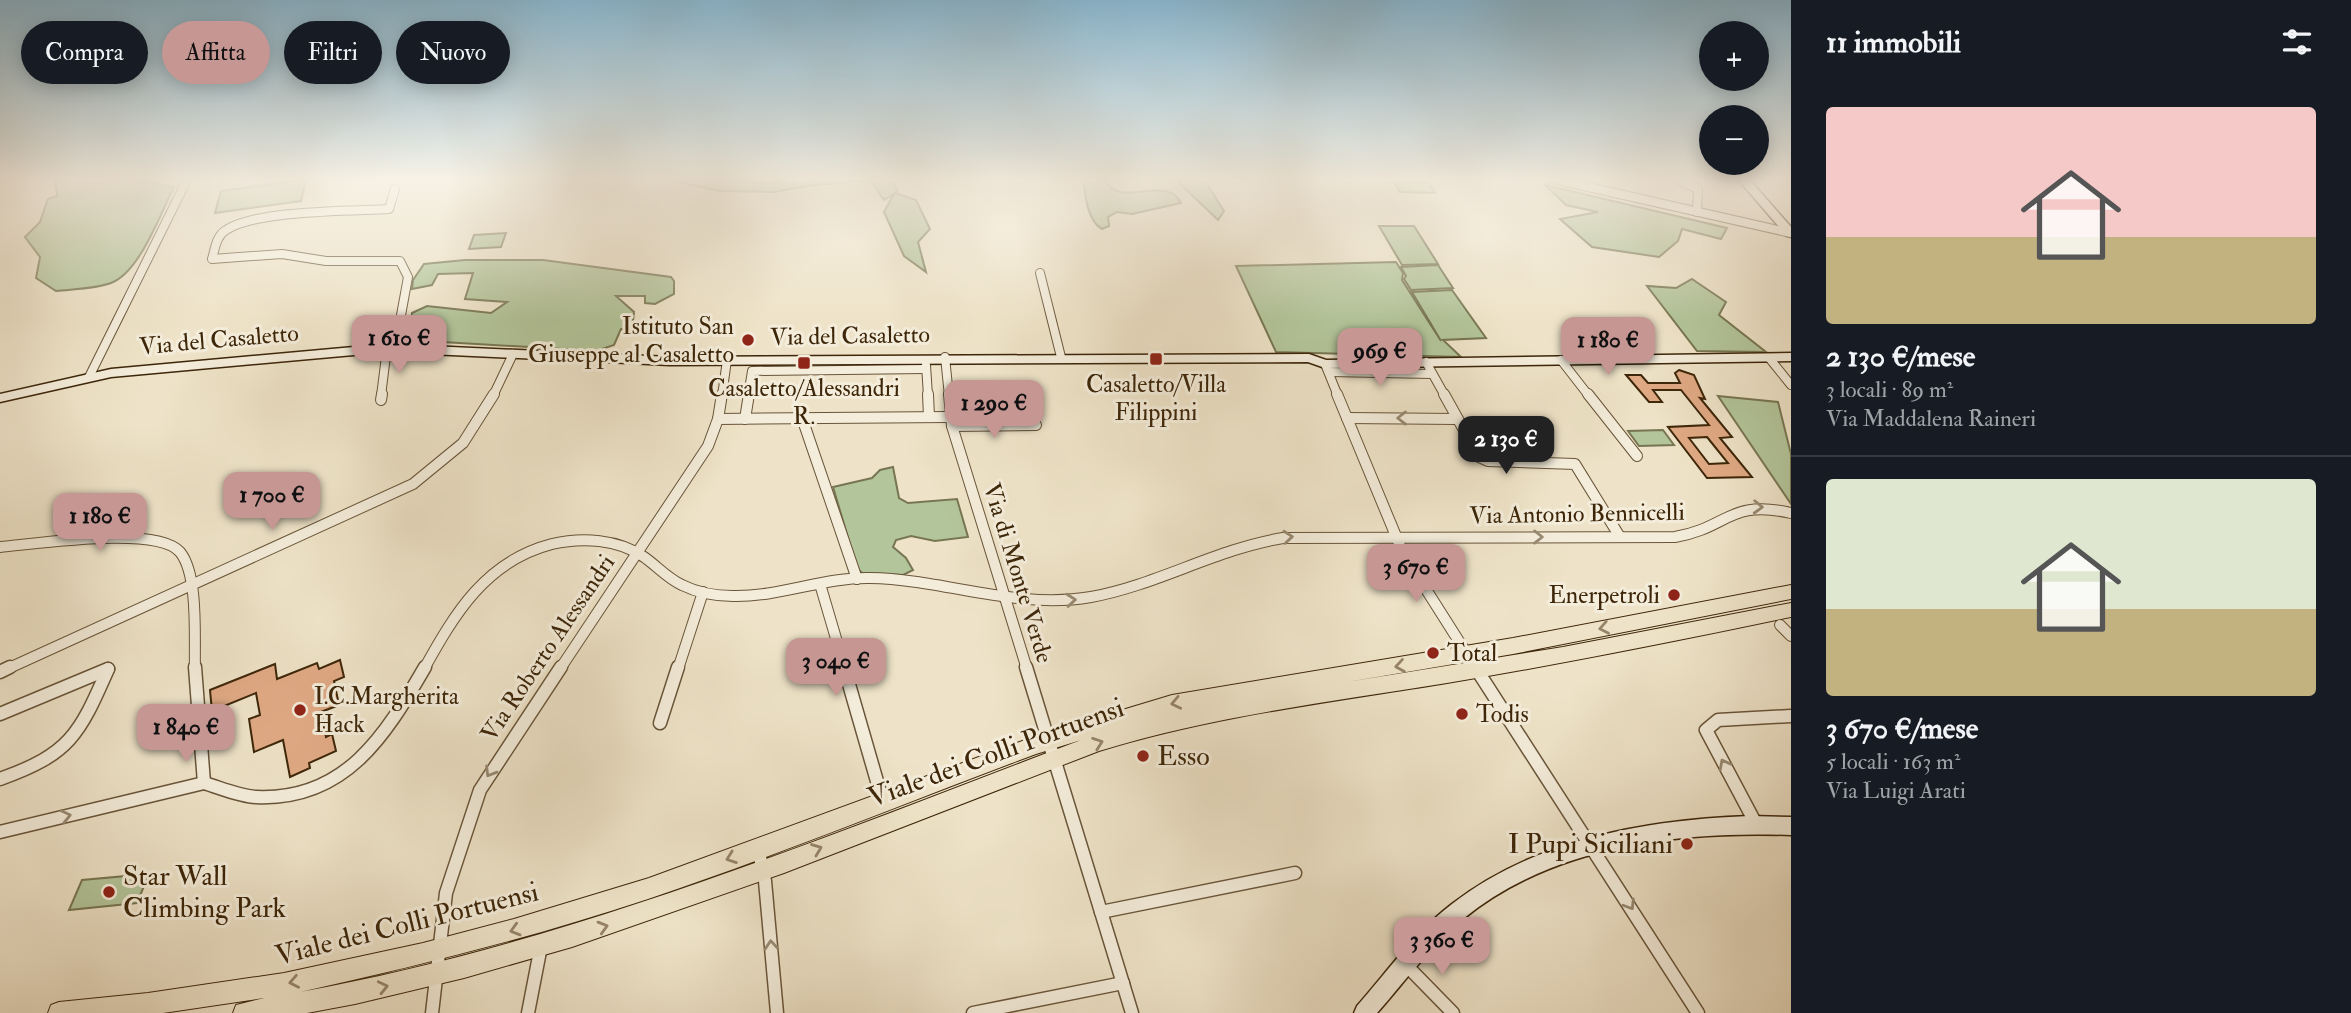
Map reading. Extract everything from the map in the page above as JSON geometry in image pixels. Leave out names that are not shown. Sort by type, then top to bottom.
[{"type":"main road","name":"Viale dei Colli Portuensi","points":[[59,1013],[148,1004],[273,986],[437,951],[615,899],[883,802],[1050,750],[1249,699],[1472,662],[1638,630],[1707,608],[1791,593]]},
{"type":"main road","name":"Viale dei Colli Portuensi","points":[[1638,630],[1786,618]]},
{"type":"main road","name":"Viale dei Colli Portuensi","points":[[244,1013],[382,987],[618,923],[764,870],[1050,750]]},
{"type":"street","points":[[89,377],[165,225]]},
{"type":"street","points":[[241,225],[230,227],[218,238],[212,259],[282,254],[326,261],[400,261],[405,266],[408,277],[382,400]]},
{"type":"street","points":[[1754,225],[1791,234]]},
{"type":"street","points":[[1040,273],[1061,357]]},
{"type":"street","name":"Via del Casaletto","points":[[0,398],[89,377],[391,348],[513,354],[926,364],[945,358],[1303,358],[1327,368],[1429,368]]},
{"type":"street","points":[[0,672],[406,488],[435,470],[458,451],[477,429],[513,354]]},
{"type":"street","points":[[1620,537],[1575,464],[1481,459],[1429,368],[1561,360],[1791,357]]},
{"type":"street","name":"Via di Monte Verde","points":[[945,358],[951,421],[1132,1013]]},
{"type":"street","points":[[1770,359],[1791,385]]},
{"type":"street","name":"Via Roberto Alessandri","points":[[432,1013],[437,951],[450,874],[485,781],[708,446],[718,419],[727,360]]},
{"type":"street","points":[[1561,360],[1637,456]]},
{"type":"street","points":[[745,419],[752,370],[926,364],[929,417]]},
{"type":"street","points":[[1327,368],[1411,567],[1698,1013]]},
{"type":"street","points":[[718,419],[929,417],[951,421],[1035,425]]},
{"type":"street","points":[[802,418],[857,579]]},
{"type":"street","points":[[1347,418],[1457,419]]},
{"type":"street","name":"Via Antonio Bennicelli","points":[[204,783],[248,796],[274,798],[297,794],[327,783],[356,763],[376,743],[467,599],[496,570],[542,547],[571,541],[609,542],[638,553],[675,582],[704,592],[746,596],[857,579],[919,581],[1046,601],[1108,593],[1244,544],[1305,536],[1690,536],[1745,507],[1764,507],[1791,513]]},
{"type":"street","points":[[0,547],[144,537],[169,544],[181,553],[192,585],[204,783],[0,832]]},
{"type":"street","points":[[820,584],[883,802]]},
{"type":"street","points":[[660,723],[704,592]]},
{"type":"street","points":[[1707,608],[1722,624]]},
{"type":"street","points":[[1786,618],[1791,636]]},
{"type":"street","points":[[0,714],[108,669],[76,737],[69,745],[41,764],[0,779]]},
{"type":"street","points":[[1756,824],[1706,730],[1718,720],[1791,716]]},
{"type":"street","points":[[1364,1013],[1443,925],[1478,896],[1537,865],[1594,848],[1686,827],[1756,824],[1791,826]]},
{"type":"street","points":[[758,848],[764,870],[777,1013]]},
{"type":"street","points":[[1101,912],[1295,873]]},
{"type":"street","points":[[528,1013],[541,946]]},
{"type":"street","points":[[1407,966],[1453,1013]]},
{"type":"street","points":[[973,1013],[1123,983]]},
{"type":"green space","points":[[37,225],[156,225],[140,255],[121,277],[98,286],[56,291],[36,278],[40,257],[25,237]]},
{"type":"green space","points":[[890,225],[928,225],[930,229],[918,242],[926,272],[904,256]]},
{"type":"green space","points":[[1567,225],[1715,225],[1727,228],[1721,239],[1682,229],[1678,241],[1659,257],[1592,247]]},
{"type":"green space","points":[[1379,226],[1414,226],[1438,264],[1402,265]]},
{"type":"green space","points":[[506,233],[501,247],[469,249],[474,235]]},
{"type":"green space","points":[[465,260],[543,260],[671,277],[674,281],[674,294],[655,304],[645,303],[645,296],[616,296],[634,312],[633,321],[657,325],[650,330],[621,329],[614,345],[596,351],[409,340],[412,313],[427,306],[491,313],[507,302],[465,299],[473,273],[438,274],[432,285],[412,289],[413,280],[424,264]]},
{"type":"green space","points":[[1396,262],[1403,273],[1402,280],[1441,341],[1412,292],[1452,290],[1486,338],[1443,340],[1461,357],[1276,352],[1236,266]]},
{"type":"green space","points":[[1438,265],[1453,288],[1411,290],[1401,267]]},
{"type":"green space","points":[[1692,279],[1726,302],[1719,315],[1766,352],[1697,351],[1647,286],[1676,288]]},
{"type":"green space","points":[[1718,396],[1778,402],[1791,454],[1791,504]]},
{"type":"green space","points":[[1663,430],[1674,445],[1639,446],[1628,431]]},
{"type":"green space","points":[[893,467],[899,498],[908,503],[957,499],[968,537],[935,541],[911,536],[896,540],[893,547],[906,558],[913,570],[903,575],[862,573],[857,568],[833,487],[872,478],[880,470]]},
{"type":"green space","name":"Star Wall Climbing Park","points":[[149,874],[137,903],[69,910],[82,880]]},
{"type":"building","points":[[1679,370],[1694,375],[1705,399],[1700,398],[1732,437],[1720,438],[1752,477],[1707,478],[1668,427],[1709,425],[1681,390],[1653,390],[1662,402],[1649,402],[1626,375],[1641,375],[1648,383],[1680,383],[1675,373]],"holes":[[[1707,437],[1728,463],[1709,464],[1689,438]]]},
{"type":"building","points":[[340,660],[344,677],[334,681],[339,705],[321,712],[326,737],[332,734],[336,751],[309,763],[310,768],[290,777],[283,740],[254,752],[249,719],[260,715],[256,693],[212,711],[210,690],[275,664],[277,679],[317,663],[319,669]]},
{"type":"place","name":"Istituto San Giuseppe al Casaletto","points":[[748,340]]},
{"type":"place","name":"Casaletto/Villa Filippini","points":[[1156,359]]},
{"type":"place","name":"Casaletto/Alessandri R.","points":[[804,363]]},
{"type":"place","name":"Enerpetroli","points":[[1674,595]]},
{"type":"place","name":"Total","points":[[1433,653]]},
{"type":"place","name":"I.C.Margherita Hack","points":[[300,710]]},
{"type":"place","name":"Todis","points":[[1462,714]]},
{"type":"place","name":"Esso","points":[[1143,756]]},
{"type":"place","name":"I Pupi Siciliani","points":[[1687,844]]},
{"type":"place","name":"Star Wall Climbing Park","points":[[109,892]]}]
